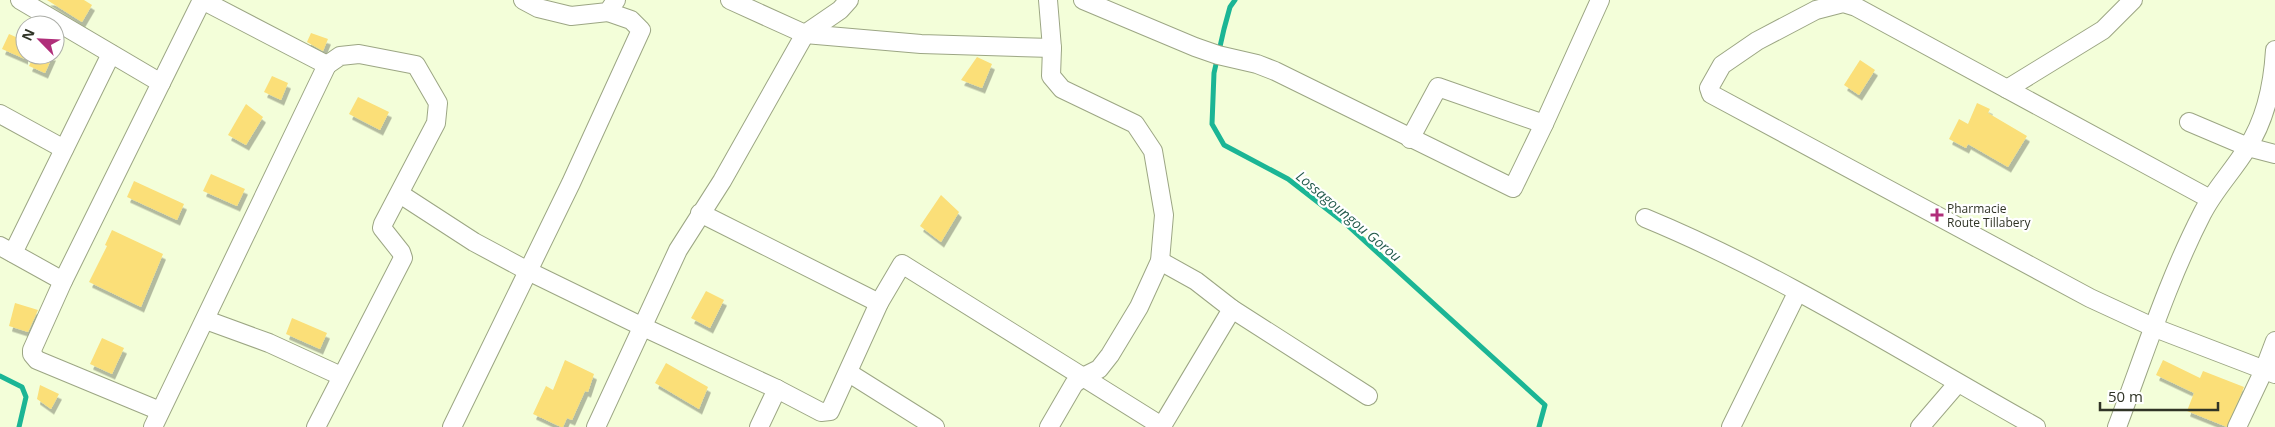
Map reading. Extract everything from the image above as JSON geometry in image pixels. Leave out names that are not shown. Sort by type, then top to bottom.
[{"type":"street","points":[[20,0],[39,5],[111,54],[161,83]]},
{"type":"street","points":[[316,427],[403,258],[402,252],[382,228],[436,122],[438,103],[416,65],[359,54],[340,56],[327,65],[157,419],[34,358],[32,350],[63,281],[202,0],[327,65]]},
{"type":"street","points":[[452,427],[528,271],[641,30],[612,6],[571,16],[538,8],[523,0]]},
{"type":"street","points":[[730,0],[805,34],[902,43],[1052,48]]},
{"type":"street","points":[[596,427],[641,326],[678,250],[722,181],[805,34],[840,10],[849,0]]},
{"type":"street","points":[[1048,0],[1052,48],[1051,76],[1062,89],[1135,124],[1153,151],[1164,215],[1160,261],[1139,307],[1110,355],[1099,369],[1074,384],[1049,427]]},
{"type":"street","points":[[1083,0],[1195,47],[1218,55],[1257,64],[1513,188],[1600,0]]},
{"type":"street","points":[[2007,89],[2104,30],[2134,0]]},
{"type":"street","points":[[2210,199],[1856,7],[1843,3],[1816,10],[1740,51],[1722,65],[1709,88],[1711,94],[2090,298],[2155,328],[2270,372]]},
{"type":"street","points":[[2117,427],[2171,281],[2210,199],[2248,147],[2268,102],[2275,50]]},
{"type":"street","points":[[63,281],[7,250],[64,149],[111,54]]},
{"type":"street","points":[[1410,139],[1438,87],[1544,124]]},
{"type":"street","points":[[0,114],[64,149]]},
{"type":"street","points":[[2189,122],[2248,147],[2275,154]]},
{"type":"street","points":[[400,194],[474,242],[528,271],[777,389],[821,412],[830,410],[849,373],[879,303],[902,264],[1162,427],[1232,309]]},
{"type":"street","points":[[700,214],[879,303]]},
{"type":"street","points":[[1644,218],[1691,237],[1758,270],[2036,427]]},
{"type":"street","points":[[1160,261],[1196,281],[1232,309],[1368,396]]},
{"type":"street","points":[[1731,427],[1797,292]]},
{"type":"street","points":[[206,320],[269,343],[341,376]]},
{"type":"street","points":[[2237,427],[2270,372],[2275,341]]},
{"type":"street","points":[[849,373],[935,427]]},
{"type":"street","points":[[1920,427],[1957,384]]},
{"type":"street","points":[[759,427],[777,389]]},
{"type":"building","points":[[47,0],[84,0],[92,5],[82,22]]},
{"type":"building","points":[[311,33],[328,39],[323,51],[307,42]]},
{"type":"building","points":[[9,34],[15,37],[15,55],[2,49]]},
{"type":"building","points":[[977,57],[992,64],[982,88],[961,80]]},
{"type":"building","points":[[1860,60],[1875,70],[1859,95],[1844,85]]},
{"type":"building","points":[[29,65],[49,65],[45,73]]},
{"type":"building","points":[[272,76],[288,83],[281,100],[264,92]]},
{"type":"building","points":[[358,97],[389,112],[380,130],[349,114]]},
{"type":"building","points":[[1977,103],[1990,109],[1988,113],[2027,136],[2008,167],[1968,144],[1966,148],[1949,139],[1959,119],[1968,124]]},
{"type":"building","points":[[246,104],[263,117],[246,145],[228,135]]},
{"type":"building","points":[[211,174],[245,189],[237,206],[203,191]]},
{"type":"building","points":[[134,181],[184,204],[177,220],[127,197]]},
{"type":"building","points":[[941,195],[959,212],[941,242],[920,226]]},
{"type":"building","points":[[112,230],[163,254],[141,307],[89,282],[107,246],[105,245]]},
{"type":"building","points":[[706,291],[724,300],[710,328],[691,318]]},
{"type":"building","points":[[15,303],[38,310],[28,332],[9,326]]},
{"type":"building","points":[[292,318],[327,333],[320,349],[286,334]]},
{"type":"building","points":[[102,338],[124,348],[112,374],[90,364]]},
{"type":"building","points":[[565,360],[594,374],[588,392],[585,391],[572,420],[567,418],[563,427],[561,427],[533,414],[546,386],[553,390]]},
{"type":"building","points":[[2163,360],[2200,378],[2203,371],[2244,387],[2227,427],[2187,411],[2194,393],[2156,375]]},
{"type":"building","points":[[666,363],[708,387],[699,409],[655,383]]},
{"type":"building","points":[[40,385],[59,394],[51,409],[37,399]]},
{"type":"waterway","name":"Lossagoungou Gorou","points":[[1235,0],[1230,7],[1214,73],[1212,124],[1224,145],[1288,179],[1346,224],[1545,405],[1539,427]]},
{"type":"waterway","points":[[0,376],[22,387],[26,397],[19,427]]},
{"type":"place","name":"Pharmacie Route Tillabery","points":[[1937,215]]}]
